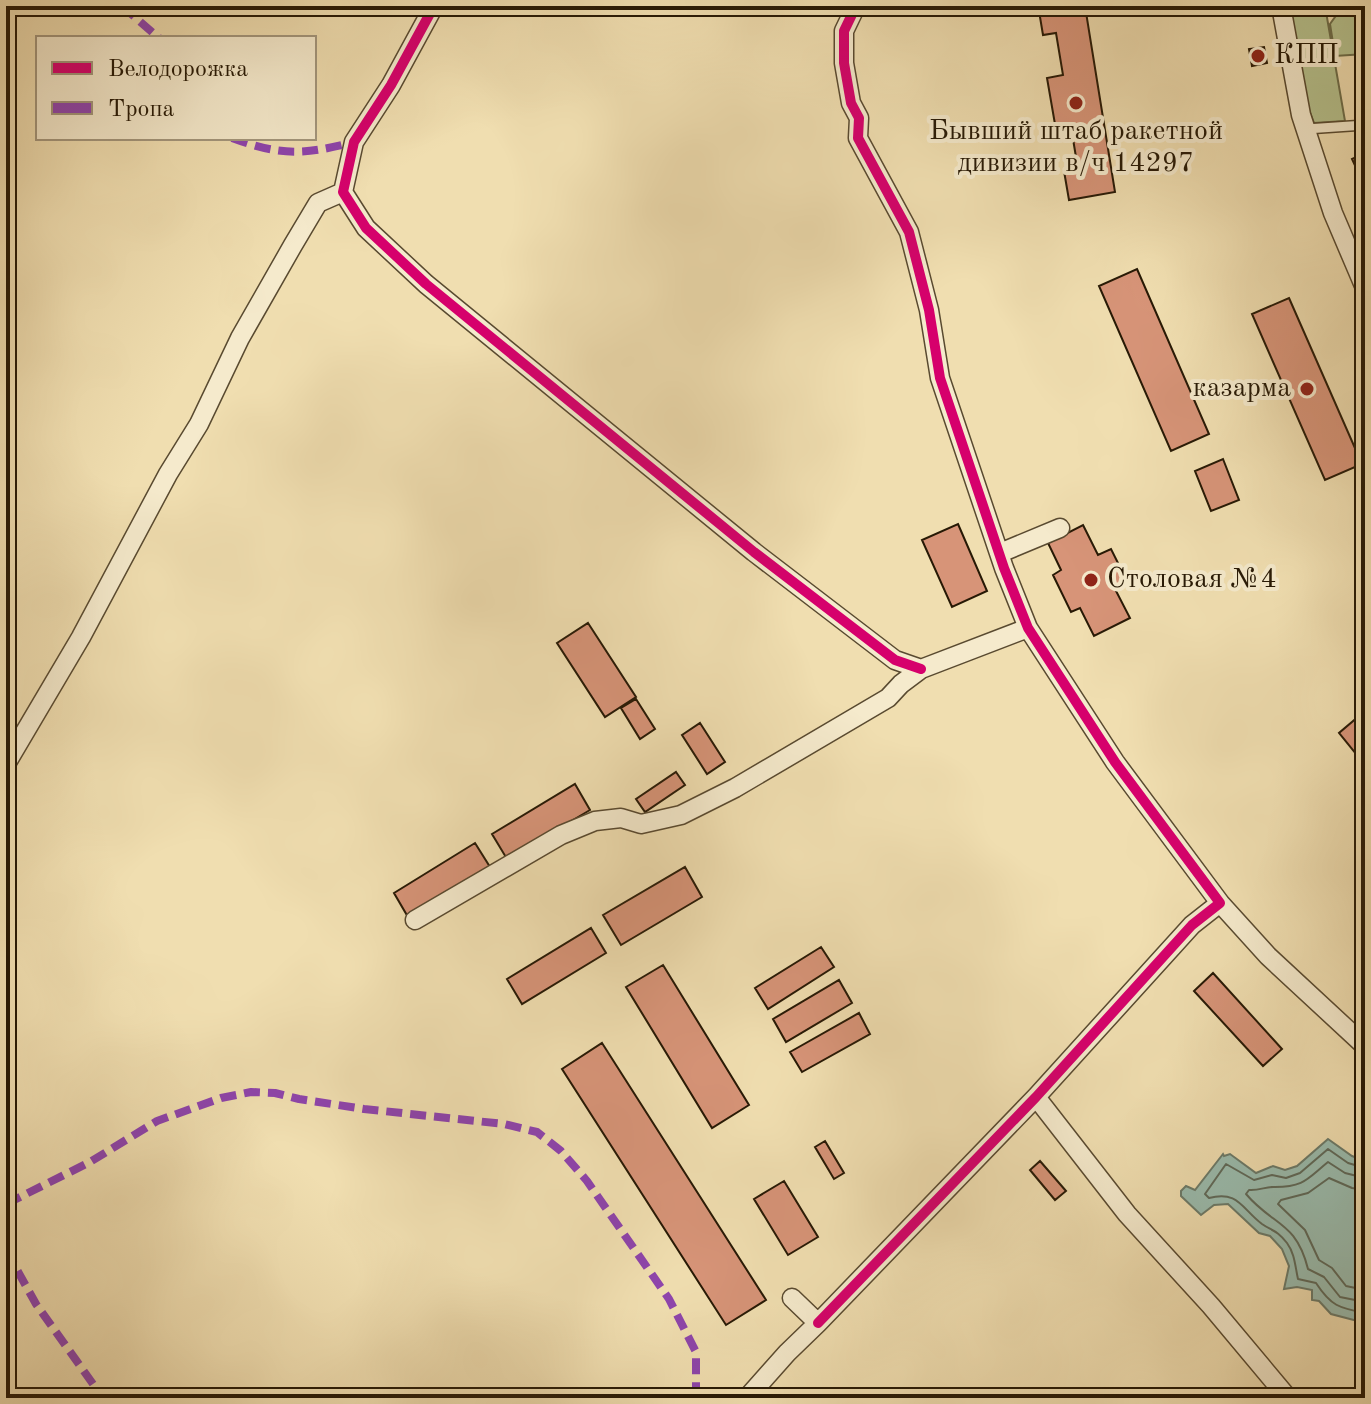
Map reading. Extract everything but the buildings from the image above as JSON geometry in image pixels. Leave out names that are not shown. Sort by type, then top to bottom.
[{"type":"street","points":[[434,6],[391,85],[354,142],[343,192],[366,228],[492,340],[754,552],[895,660],[921,669]]},
{"type":"street","points":[[856,6],[844,31],[844,63],[851,103],[859,118],[858,138],[909,232],[929,310],[940,378],[1028,628],[1115,762],[1220,903],[1268,956],[1365,1046]]},
{"type":"street","points":[[1281,6],[1306,129],[1333,213],[1365,288]]},
{"type":"street","points":[[6,764],[81,637],[199,424],[240,338],[293,245],[318,203],[343,192]]},
{"type":"street","points":[[1000,553],[1060,528]]},
{"type":"street","points":[[415,920],[561,835],[595,821],[621,818],[641,824],[681,815],[735,788],[888,698],[921,669],[1028,628]]},
{"type":"street","points":[[747,1398],[1036,1097],[1192,925],[1220,903]]},
{"type":"street","points":[[1036,1097],[1127,1214],[1211,1306],[1288,1398]]},
{"type":"street","points":[[792,1298],[818,1323]]},
{"type":"lane","points":[[1306,129],[1365,125]]},
{"type":"green space","points":[[1288,6],[1325,6],[1345,121],[1314,123],[1292,64]]},
{"type":"green space","points":[[1343,6],[1365,6],[1365,54],[1335,56],[1330,24]]},
{"type":"water","points":[[1328,1139],[1365,1161],[1365,1323],[1331,1314],[1319,1301],[1312,1300],[1312,1290],[1297,1287],[1284,1289],[1289,1266],[1282,1249],[1270,1236],[1259,1233],[1228,1204],[1214,1205],[1201,1215],[1181,1196],[1186,1186],[1195,1190],[1223,1154],[1230,1154],[1256,1173],[1273,1166],[1285,1170],[1297,1166]]},
{"type":"marked path","points":[[122,6],[157,36]]},
{"type":"marked path","points":[[239,140],[293,152],[354,142]]},
{"type":"marked path","points":[[6,1204],[90,1162],[157,1121],[221,1098],[251,1092],[275,1093],[364,1109],[504,1124],[537,1132],[561,1151],[587,1181],[669,1299],[696,1352],[696,1398]]},
{"type":"marked path","points":[[6,1250],[36,1304],[103,1398]]},
{"type":"cycle path","points":[[434,6],[391,85],[354,142],[343,192],[366,228],[426,284],[754,552],[895,660],[921,669]]},
{"type":"cycle path","points":[[818,1323],[1036,1097],[1192,925],[1220,903],[1115,762],[1028,628],[1004,568],[940,378],[929,310],[909,232],[858,138],[859,118],[851,103],[844,63],[844,31],[856,6]]},
{"type":"place","name":"КПП","points":[[1258,56]]},
{"type":"place","name":"Бывший штаб ракетной дивизии в/ч 14297","points":[[1076,103]]},
{"type":"place","name":"казарма","points":[[1307,389]]},
{"type":"place","name":"Столовая №4","points":[[1091,580]]}]
